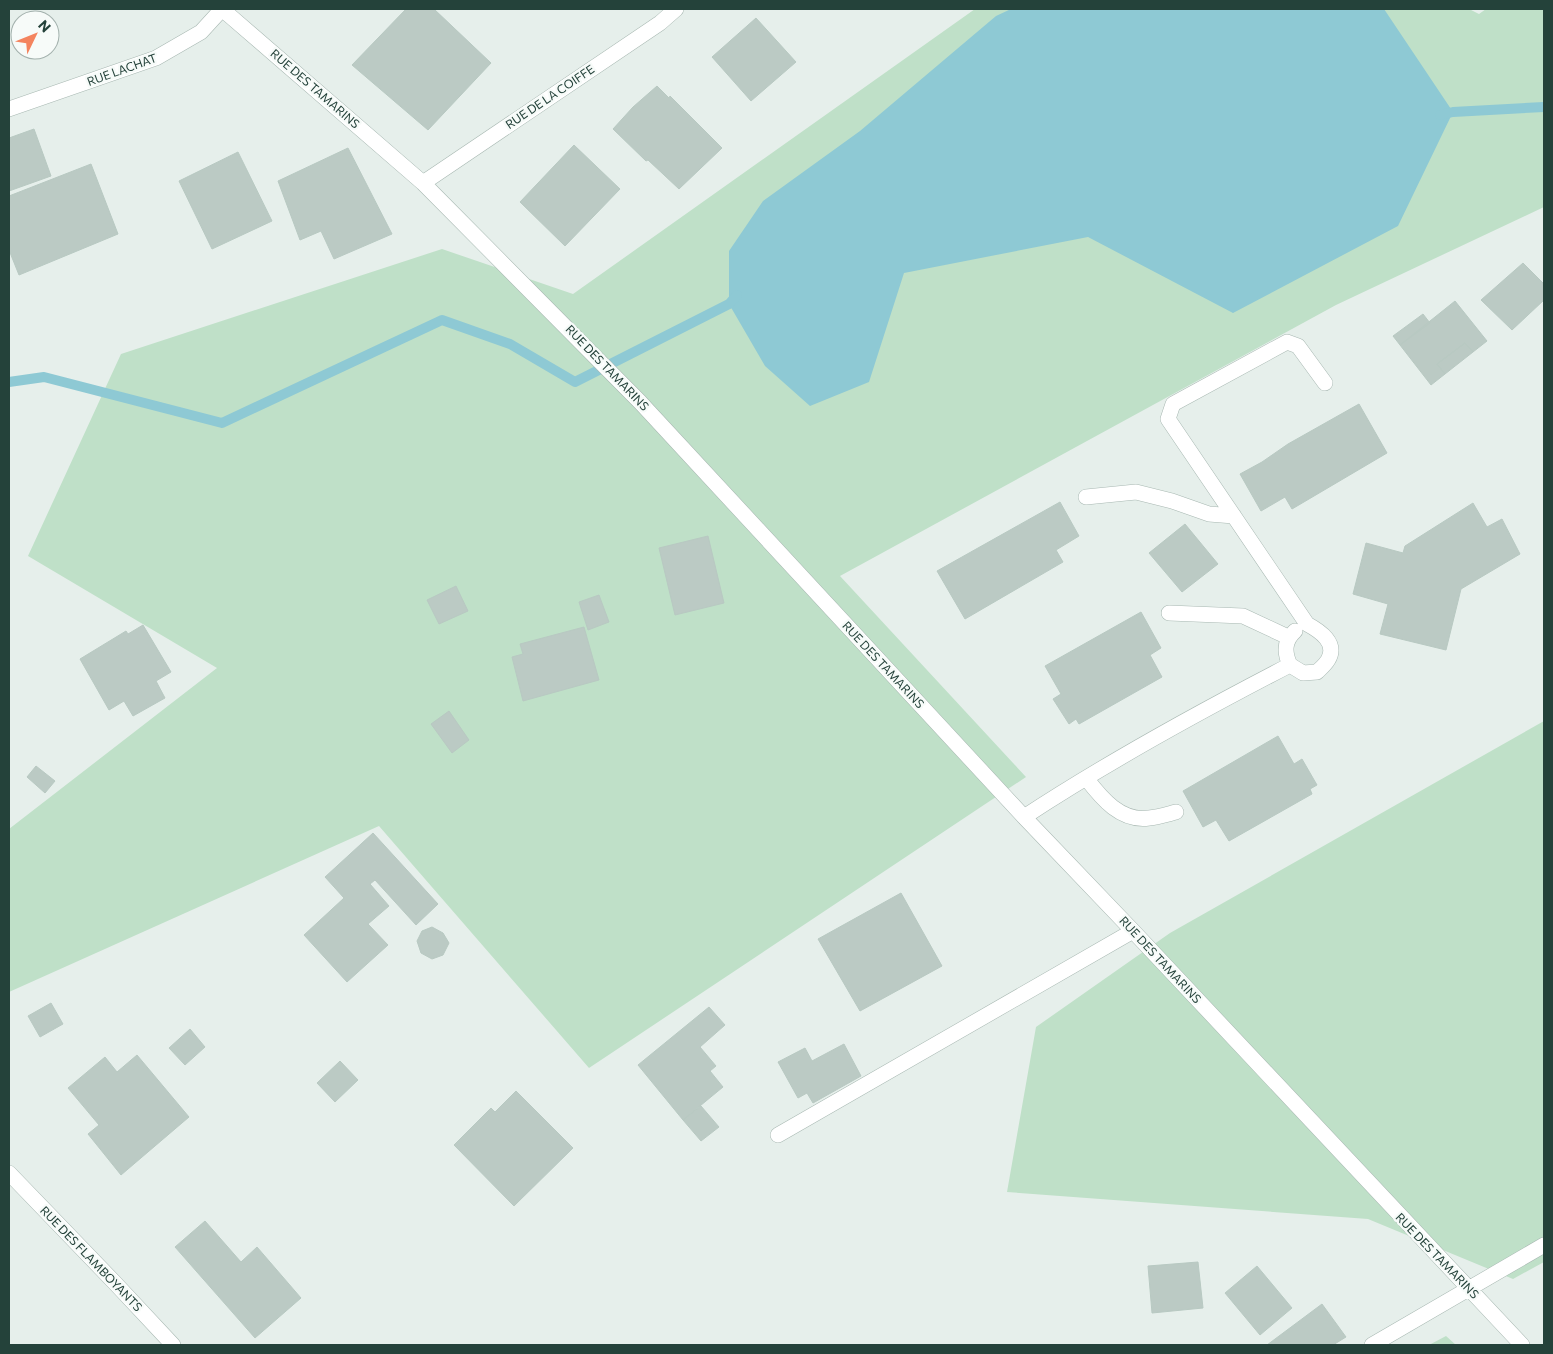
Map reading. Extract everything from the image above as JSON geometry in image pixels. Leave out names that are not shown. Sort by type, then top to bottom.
[{"type":"street","name":"RUE DES TAMARINS","points":[[222,9],[423,183],[624,384],[1024,818],[1134,931],[1522,1345]]},
{"type":"street","name":"RUE LACHAT","points":[[9,109],[156,58],[201,32],[222,9]]},
{"type":"street","name":"RUE DE LA COIFFE","points":[[423,183],[660,22],[676,9]]},
{"type":"street","points":[[1307,624],[1297,629],[1288,637],[1285,654],[1290,665],[1303,673],[1317,672],[1328,660],[1330,652],[1328,639],[1321,632],[1307,624],[1168,420],[1173,404],[1287,342],[1298,346],[1325,383]]},
{"type":"street","points":[[1086,497],[1136,492],[1172,501],[1209,514],[1234,516]]},
{"type":"street","points":[[1169,613],[1243,616],[1288,637]]},
{"type":"street","points":[[1024,818],[1176,724],[1290,665]]},
{"type":"street","points":[[1086,778],[1100,796],[1124,816],[1148,819],[1176,812]]},
{"type":"street","points":[[778,1136],[1134,931]]},
{"type":"street","name":"RUE DES FLAMBOYANTS","points":[[9,1173],[173,1345]]},
{"type":"street","points":[[1372,1345],[1544,1246]]},
{"type":"green space","points":[[975,9],[1469,9],[1479,14],[1486,9],[1544,9],[1544,207],[1336,305],[840,576],[1026,777],[589,1068],[379,826],[9,992],[9,829],[217,668],[28,556],[121,354],[442,249],[573,294]]},
{"type":"green space","points":[[1544,721],[1544,1262],[1513,1279],[1368,1219],[1007,1192],[1036,1027],[1170,933]]},
{"type":"green space","points":[[1446,1336],[1456,1345],[1429,1345]]},
{"type":"water","points":[[1011,9],[1384,9],[1453,112],[1398,226],[1233,313],[1088,237],[904,273],[869,382],[810,406],[765,366],[729,304],[729,251],[763,201],[860,131],[996,16]]},
{"type":"building","points":[[406,9],[434,9],[491,63],[428,130],[352,65]]},
{"type":"building","points":[[756,18],[796,62],[751,101],[712,57]]},
{"type":"building","points":[[657,86],[669,98],[670,96],[722,148],[679,189],[613,129],[633,107]]},
{"type":"building","points":[[34,129],[51,176],[9,191],[9,138]]},
{"type":"building","points":[[574,145],[620,189],[565,246],[520,202]]},
{"type":"building","points":[[348,148],[392,234],[334,259],[321,231],[300,240],[278,181]]},
{"type":"building","points":[[238,152],[272,221],[212,249],[179,181]]},
{"type":"building","points":[[91,164],[118,234],[19,275],[9,250],[9,196]]},
{"type":"building","points":[[1523,263],[1544,284],[1544,300],[1512,330],[1481,300]]},
{"type":"building","points":[[1455,301],[1487,341],[1473,352],[1465,343],[1437,364],[1445,374],[1431,385],[1400,345]]},
{"type":"building","points":[[1423,314],[1430,323],[1400,345],[1393,336]]},
{"type":"building","points":[[1465,343],[1473,352],[1445,374],[1437,364]]},
{"type":"building","points":[[1359,404],[1387,453],[1292,509],[1285,497],[1261,511],[1240,474],[1288,444]]},
{"type":"building","points":[[1060,502],[1079,536],[1056,550],[1063,562],[965,619],[937,571]]},
{"type":"building","points":[[1473,503],[1487,527],[1502,519],[1520,554],[1461,589],[1446,650],[1380,634],[1388,604],[1353,594],[1366,543],[1403,553],[1405,546]]},
{"type":"building","points":[[1185,524],[1218,564],[1182,592],[1149,553]]},
{"type":"building","points":[[708,536],[724,603],[675,615],[659,548]]},
{"type":"building","points":[[456,586],[468,611],[439,624],[427,600]]},
{"type":"building","points":[[599,595],[609,622],[588,630],[579,602]]},
{"type":"building","points":[[1141,612],[1161,648],[1150,655],[1162,677],[1079,724],[1076,719],[1069,724],[1053,699],[1061,694],[1045,666]]},
{"type":"building","points":[[143,625],[171,672],[156,681],[165,698],[133,716],[124,701],[109,710],[80,659],[126,631],[128,634]]},
{"type":"building","points":[[584,627],[599,680],[523,701],[512,657],[523,654],[520,644]]},
{"type":"building","points":[[449,711],[469,740],[452,753],[431,724]]},
{"type":"building","points":[[1278,736],[1294,764],[1302,759],[1317,785],[1310,789],[1312,794],[1229,841],[1216,820],[1203,827],[1183,791]]},
{"type":"building","points":[[36,766],[55,781],[45,793],[27,777]]},
{"type":"building","points":[[373,833],[438,904],[416,925],[375,880],[370,884],[389,906],[368,924],[388,945],[347,982],[304,935],[344,898],[325,877]]},
{"type":"building","points":[[901,893],[942,966],[860,1011],[818,939]]},
{"type":"building","points":[[432,927],[443,933],[449,943],[443,955],[432,959],[421,953],[417,941],[422,931]]},
{"type":"building","points":[[51,1003],[63,1024],[40,1037],[28,1016]]},
{"type":"building","points":[[709,1007],[725,1025],[700,1047],[716,1066],[710,1071],[723,1087],[683,1120],[638,1065]]},
{"type":"building","points":[[190,1029],[205,1047],[185,1065],[169,1048]]},
{"type":"building","points":[[844,1044],[861,1076],[813,1103],[807,1093],[798,1098],[778,1062],[805,1048],[812,1061]]},
{"type":"building","points":[[137,1055],[189,1117],[121,1175],[88,1134],[99,1125],[68,1088],[105,1057],[117,1072]]},
{"type":"building","points":[[340,1061],[358,1080],[335,1102],[317,1083]]},
{"type":"building","points":[[516,1091],[573,1148],[514,1206],[454,1145],[491,1108],[495,1112]]},
{"type":"building","points":[[701,1106],[719,1127],[701,1141],[683,1120]]},
{"type":"building","points":[[205,1221],[241,1262],[257,1247],[301,1298],[255,1338],[175,1247]]},
{"type":"building","points":[[1198,1262],[1203,1308],[1152,1313],[1148,1266]]},
{"type":"building","points":[[1257,1266],[1292,1308],[1260,1335],[1225,1293]]},
{"type":"building","points":[[1322,1304],[1346,1337],[1333,1345],[1267,1345]]},
{"type":"waterway","points":[[1440,115],[1453,112],[1544,107]]},
{"type":"waterway","points":[[9,382],[44,377],[222,423],[442,320],[510,344],[575,382],[729,304],[737,295]]}]
